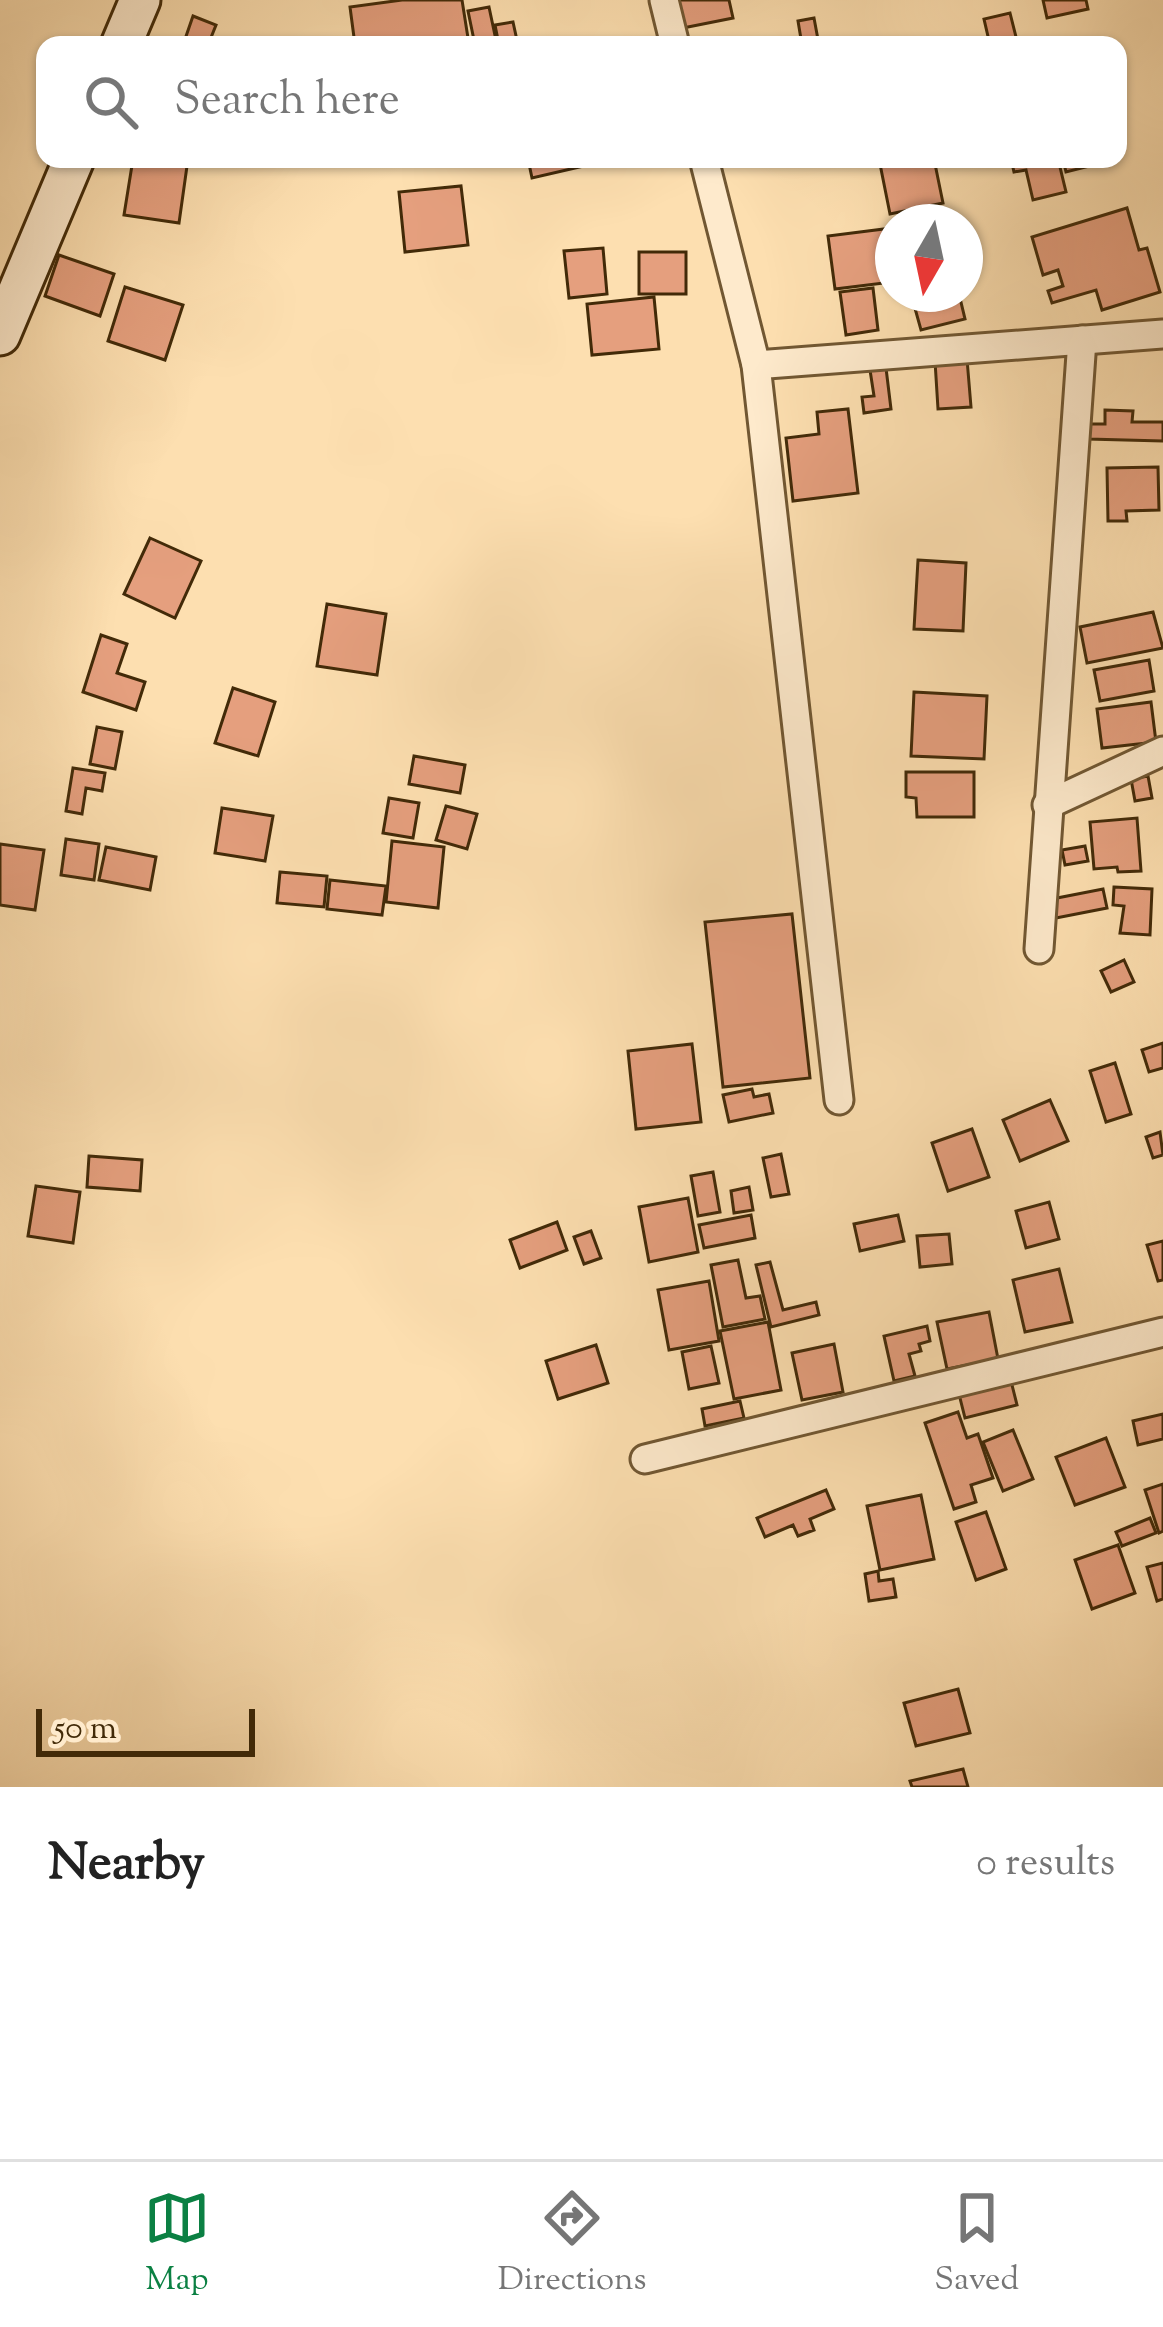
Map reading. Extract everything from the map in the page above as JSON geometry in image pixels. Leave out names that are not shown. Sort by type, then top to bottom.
[{"type":"street","points":[[125,36],[140,0]]},
{"type":"street","points":[[664,0],[673,36]]},
{"type":"street","points":[[0,334],[70,168]]},
{"type":"street","points":[[706,168],[755,365],[839,1100]]},
{"type":"street","points":[[755,365],[1163,334]]},
{"type":"street","points":[[1039,949],[1082,340]]},
{"type":"street","points":[[1047,805],[1163,751]]},
{"type":"street","points":[[645,1459],[1163,1331]]},
{"type":"building","points":[[402,0],[462,0],[468,36],[354,36],[350,7]]},
{"type":"building","points":[[672,0],[729,0],[733,18],[678,29]]},
{"type":"building","points":[[1043,0],[1086,0],[1088,9],[1047,18]]},
{"type":"building","points":[[489,7],[495,36],[473,36],[468,11]]},
{"type":"building","points":[[1010,13],[1016,36],[988,36],[984,19]]},
{"type":"building","points":[[193,16],[216,25],[212,36],[186,36]]},
{"type":"building","points":[[814,18],[817,36],[800,36],[798,21]]},
{"type":"building","points":[[513,22],[516,36],[497,36],[495,25]]},
{"type":"building","points":[[132,168],[187,168],[179,223],[124,215]]},
{"type":"building","points":[[530,168],[575,168],[532,178]]},
{"type":"building","points":[[881,168],[936,168],[943,203],[888,204]]},
{"type":"building","points":[[1013,168],[1060,168],[1066,192],[1033,200],[1026,170],[1014,172]]},
{"type":"building","points":[[461,186],[468,245],[405,252],[399,192]]},
{"type":"building","points":[[1127,208],[1139,250],[1147,248],[1160,292],[1102,310],[1096,290],[1052,303],[1048,291],[1063,286],[1058,270],[1043,275],[1032,237]]},
{"type":"building","points":[[875,230],[875,284],[835,289],[828,236]]},
{"type":"building","points":[[603,248],[607,294],[569,298],[564,251]]},
{"type":"building","points":[[639,252],[686,252],[686,294],[639,294]]},
{"type":"building","points":[[59,255],[114,274],[100,316],[45,296]]},
{"type":"building","points":[[125,287],[183,305],[165,360],[108,341]]},
{"type":"building","points":[[873,288],[878,330],[846,335],[840,292]]},
{"type":"building","points":[[654,297],[659,349],[592,355],[587,304]]},
{"type":"building","points":[[916,312],[963,312],[965,319],[921,330]]},
{"type":"building","points":[[967,359],[971,407],[938,409],[935,361]]},
{"type":"building","points":[[886,368],[891,409],[864,413],[862,397],[874,396],[870,370]]},
{"type":"building","points":[[848,409],[858,493],[793,501],[786,438],[819,434],[817,412]]},
{"type":"building","points":[[1105,410],[1133,411],[1132,422],[1163,422],[1163,441],[1088,439],[1088,424],[1105,424]]},
{"type":"building","points":[[1158,467],[1159,510],[1126,511],[1127,521],[1108,521],[1107,468]]},
{"type":"building","points":[[150,538],[201,561],[175,618],[124,594]]},
{"type":"building","points":[[918,560],[966,563],[963,631],[914,629]]},
{"type":"building","points":[[327,604],[386,614],[377,675],[317,666]]},
{"type":"building","points":[[1153,612],[1163,648],[1087,663],[1080,627]]},
{"type":"building","points":[[101,635],[127,644],[117,673],[145,682],[136,710],[83,692]]},
{"type":"building","points":[[1149,660],[1154,691],[1100,701],[1094,670]]},
{"type":"building","points":[[233,688],[275,702],[258,756],[215,743]]},
{"type":"building","points":[[914,692],[987,696],[984,759],[911,756]]},
{"type":"building","points":[[1151,702],[1156,742],[1102,748],[1097,709]]},
{"type":"building","points":[[97,727],[122,732],[115,769],[90,764]]},
{"type":"building","points":[[414,756],[465,765],[460,793],[409,784]]},
{"type":"building","points":[[73,768],[105,773],[102,791],[86,788],[82,814],[66,811]]},
{"type":"building","points":[[906,772],[974,772],[974,817],[917,817],[916,798],[906,797]]},
{"type":"building","points":[[1148,776],[1152,798],[1135,801],[1131,779]]},
{"type":"building","points":[[389,798],[419,803],[413,838],[383,833]]},
{"type":"building","points":[[446,806],[477,814],[467,849],[436,840]]},
{"type":"building","points":[[222,808],[273,816],[265,861],[215,853]]},
{"type":"building","points":[[1137,818],[1141,871],[1094,869],[1090,822]]},
{"type":"building","points":[[66,839],[99,844],[94,880],[61,875]]},
{"type":"building","points":[[392,841],[444,847],[438,908],[386,902]]},
{"type":"building","points":[[0,844],[44,850],[35,910],[0,905]]},
{"type":"building","points":[[1085,846],[1088,861],[1065,865],[1062,850]]},
{"type":"building","points":[[106,847],[156,857],[150,890],[99,880]]},
{"type":"building","points":[[280,872],[327,876],[324,907],[277,903]]},
{"type":"building","points":[[330,880],[386,886],[382,915],[327,909]]},
{"type":"building","points":[[1114,887],[1152,889],[1150,935],[1120,933],[1124,906],[1113,905]]},
{"type":"building","points":[[1103,889],[1107,908],[1056,918],[1052,899]]},
{"type":"building","points":[[792,914],[810,1078],[723,1087],[705,922]]},
{"type":"building","points":[[1124,960],[1134,982],[1111,992],[1101,971]]},
{"type":"building","points":[[1163,1043],[1163,1068],[1149,1072],[1142,1050]]},
{"type":"building","points":[[692,1044],[701,1122],[636,1129],[628,1051]]},
{"type":"building","points":[[1115,1063],[1131,1114],[1106,1122],[1090,1071]]},
{"type":"building","points":[[752,1089],[754,1097],[769,1094],[773,1113],[729,1122],[723,1095]]},
{"type":"building","points":[[1050,1100],[1068,1141],[1020,1161],[1003,1120]]},
{"type":"building","points":[[972,1129],[989,1177],[948,1191],[932,1143]]},
{"type":"building","points":[[1160,1132],[1163,1155],[1153,1158],[1146,1137]]},
{"type":"building","points":[[781,1154],[789,1194],[771,1197],[763,1158]]},
{"type":"building","points":[[89,1156],[142,1160],[140,1191],[87,1187]]},
{"type":"building","points":[[713,1172],[720,1212],[698,1216],[691,1176]]},
{"type":"building","points":[[36,1186],[80,1192],[73,1243],[28,1236]]},
{"type":"building","points":[[749,1187],[753,1210],[734,1213],[731,1191]]},
{"type":"building","points":[[688,1198],[698,1252],[649,1262],[639,1207]]},
{"type":"building","points":[[1049,1202],[1059,1239],[1026,1248],[1016,1211]]},
{"type":"building","points":[[751,1215],[755,1238],[704,1248],[699,1225]]},
{"type":"building","points":[[898,1215],[904,1241],[860,1251],[854,1224]]},
{"type":"building","points":[[557,1222],[567,1250],[520,1268],[510,1240]]},
{"type":"building","points":[[591,1231],[601,1258],[584,1264],[574,1237]]},
{"type":"building","points":[[949,1234],[952,1264],[920,1267],[917,1236]]},
{"type":"building","points":[[1163,1241],[1163,1280],[1158,1281],[1147,1245]]},
{"type":"building","points":[[738,1260],[746,1298],[760,1296],[765,1319],[723,1327],[711,1265]]},
{"type":"building","points":[[770,1262],[783,1310],[816,1302],[819,1315],[771,1327],[756,1265]]},
{"type":"building","points":[[1059,1269],[1072,1322],[1025,1332],[1013,1280]]},
{"type":"building","points":[[709,1281],[719,1341],[669,1350],[658,1290]]},
{"type":"building","points":[[989,1312],[998,1359],[947,1369],[937,1322]]},
{"type":"building","points":[[768,1322],[781,1390],[734,1399],[720,1331]]},
{"type":"building","points":[[927,1326],[930,1341],[919,1344],[921,1351],[909,1354],[915,1376],[894,1381],[884,1336]]},
{"type":"building","points":[[834,1344],[843,1392],[802,1400],[792,1353]]},
{"type":"building","points":[[596,1345],[608,1383],[558,1399],[546,1361]]},
{"type":"building","points":[[711,1346],[719,1383],[689,1389],[682,1352]]},
{"type":"building","points":[[1011,1381],[1017,1405],[965,1418],[959,1394]]},
{"type":"building","points":[[740,1401],[744,1418],[705,1426],[702,1409]]},
{"type":"building","points":[[958,1412],[967,1438],[978,1434],[993,1478],[971,1485],[976,1502],[954,1509],[925,1423]]},
{"type":"building","points":[[1163,1414],[1163,1439],[1138,1445],[1133,1421]]},
{"type":"building","points":[[1013,1430],[1033,1479],[1003,1491],[983,1442]]},
{"type":"building","points":[[1106,1438],[1125,1487],[1075,1505],[1056,1457]]},
{"type":"building","points":[[1163,1484],[1163,1531],[1159,1533],[1145,1490]]},
{"type":"building","points":[[826,1490],[834,1509],[810,1519],[814,1530],[798,1536],[793,1525],[765,1537],[757,1518]]},
{"type":"building","points":[[921,1495],[934,1559],[880,1570],[867,1506]]},
{"type":"building","points":[[986,1512],[1006,1569],[976,1580],[956,1522]]},
{"type":"building","points":[[1150,1518],[1156,1533],[1122,1546],[1116,1532]]},
{"type":"building","points":[[1118,1545],[1135,1593],[1092,1609],[1075,1560]]},
{"type":"building","points":[[1163,1563],[1163,1599],[1157,1601],[1147,1567]]},
{"type":"building","points":[[878,1571],[879,1581],[893,1579],[896,1597],[869,1601],[865,1574]]},
{"type":"building","points":[[958,1689],[970,1733],[916,1746],[904,1703]]},
{"type":"building","points":[[963,1769],[968,1787],[912,1787],[910,1781]]}]
